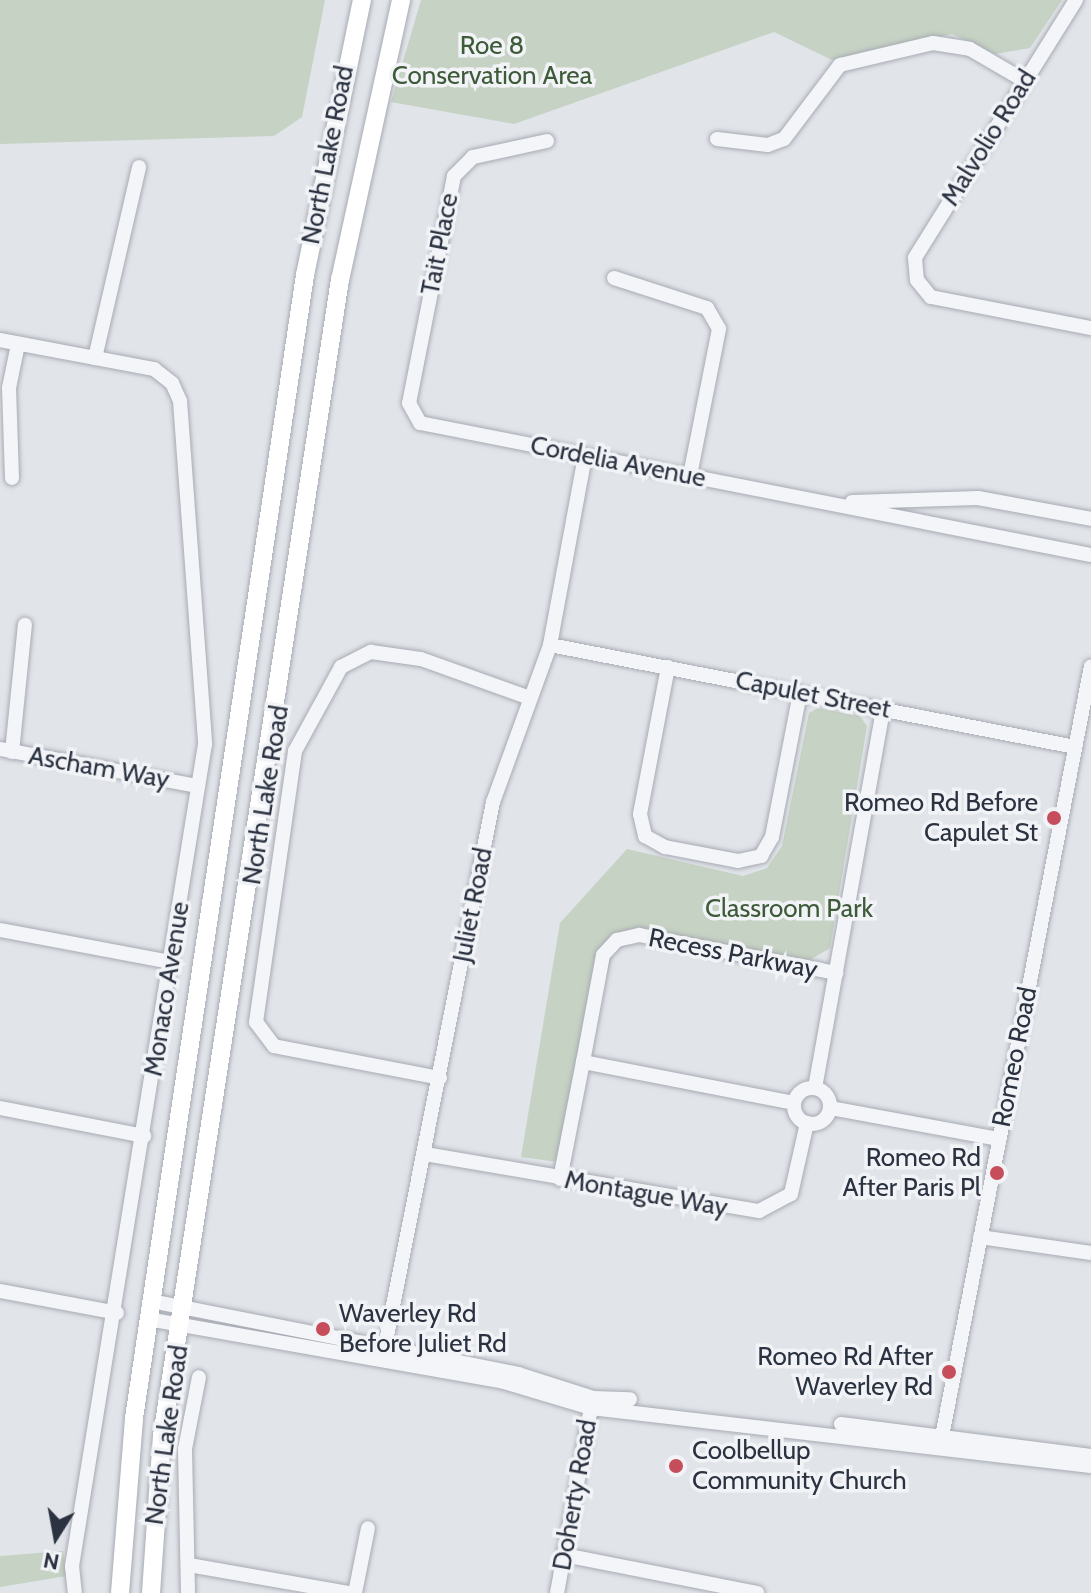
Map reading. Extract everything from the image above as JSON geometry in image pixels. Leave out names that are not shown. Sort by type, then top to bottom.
[{"type":"main road","name":"North Lake Road","points":[[120,1593],[149,1310],[305,275],[362,0]]},
{"type":"main road","name":"North Lake Road","points":[[151,1593],[157,1473],[184,1316],[340,280],[401,0]]},
{"type":"street","name":"Malvolio Road","points":[[1076,0],[915,258],[917,280],[931,297],[1091,328]]},
{"type":"street","points":[[717,139],[768,145],[784,139],[840,65],[933,43],[970,49],[1025,81]]},
{"type":"street","name":"Tait Place","points":[[411,414],[454,176],[473,157],[547,141]]},
{"type":"street","points":[[0,340],[95,358],[139,167]]},
{"type":"street","points":[[614,278],[707,308],[719,329],[690,476]]},
{"type":"street","points":[[12,478],[9,388],[18,344]]},
{"type":"street","name":"Monaco Avenue","points":[[75,1593],[72,1566],[117,1313],[205,744],[180,401],[172,383],[154,369],[95,358]]},
{"type":"street","name":"Cordelia Avenue","points":[[411,414],[420,423],[1091,555]]},
{"type":"street","name":"Juliet Road","points":[[384,1355],[493,802],[550,645],[585,456]]},
{"type":"street","name":"Cordelia Avenue","points":[[828,504],[978,498],[1091,519]]},
{"type":"street","points":[[6,751],[25,625]]},
{"type":"street","name":"Capulet Street","points":[[550,645],[1075,747]]},
{"type":"street","points":[[440,1078],[274,1046],[256,1022],[295,751],[341,667],[371,652],[421,659],[530,698]]},
{"type":"street","name":"Romeo Road","points":[[941,1442],[1091,666]]},
{"type":"street","points":[[668,667],[640,814],[645,836],[665,847],[738,861],[761,856],[772,837],[800,693]]},
{"type":"street","points":[[883,709],[815,1088],[830,1108],[999,1139]]},
{"type":"street","name":"Ascham Way","points":[[6,751],[198,786]]},
{"type":"street","points":[[0,930],[171,962]]},
{"type":"street","name":"Recess Parkway","points":[[560,1179],[603,955],[617,940],[639,935],[836,973]]},
{"type":"street","points":[[583,1062],[793,1103],[807,1123],[822,1121],[830,1108]]},
{"type":"street","points":[[793,1103],[801,1091],[815,1088]]},
{"type":"street","points":[[0,1108],[144,1136]]},
{"type":"street","name":"Montague Way","points":[[425,1154],[560,1179],[771,1209],[791,1194],[807,1123]]},
{"type":"street","points":[[980,1237],[1091,1253]]},
{"type":"street","points":[[0,1291],[117,1313]]},
{"type":"street","points":[[149,1310],[384,1355],[531,1377],[592,1403],[1091,1456]]},
{"type":"street","points":[[188,1593],[185,1449],[199,1377]]},
{"type":"street","name":"Doherty Road","points":[[557,1593],[592,1403]]},
{"type":"street","points":[[941,1442],[1091,1466]]},
{"type":"street","points":[[189,1565],[352,1593],[368,1528]]},
{"type":"street","points":[[564,1555],[757,1593]]},
{"type":"green space","points":[[0,0],[325,0],[302,117],[274,136],[0,144]]},
{"type":"green space","name":"Roe 8 Conservation Area","points":[[421,0],[1062,0],[1030,48],[995,54],[952,34],[832,60],[774,32],[514,124],[391,102]]},
{"type":"green space","name":"Classroom Park","points":[[818,708],[860,716],[867,726],[830,948],[810,960],[626,931],[612,955],[558,1162],[521,1157],[560,923],[627,849],[743,876],[767,868],[782,846],[809,713]]},
{"type":"green space","points":[[63,1551],[67,1576],[0,1587],[0,1556]]},
{"type":"place","name":"Romeo Rd Before Capulet St","points":[[1054,818]]},
{"type":"place","name":"Romeo Rd After Paris Pl","points":[[997,1173]]},
{"type":"place","name":"Waverley Rd Before Juliet Rd","points":[[323,1329]]},
{"type":"place","name":"Romeo Rd After Waverley Rd","points":[[949,1372]]},
{"type":"place","name":"Coolbellup Community Church","points":[[676,1466]]}]
